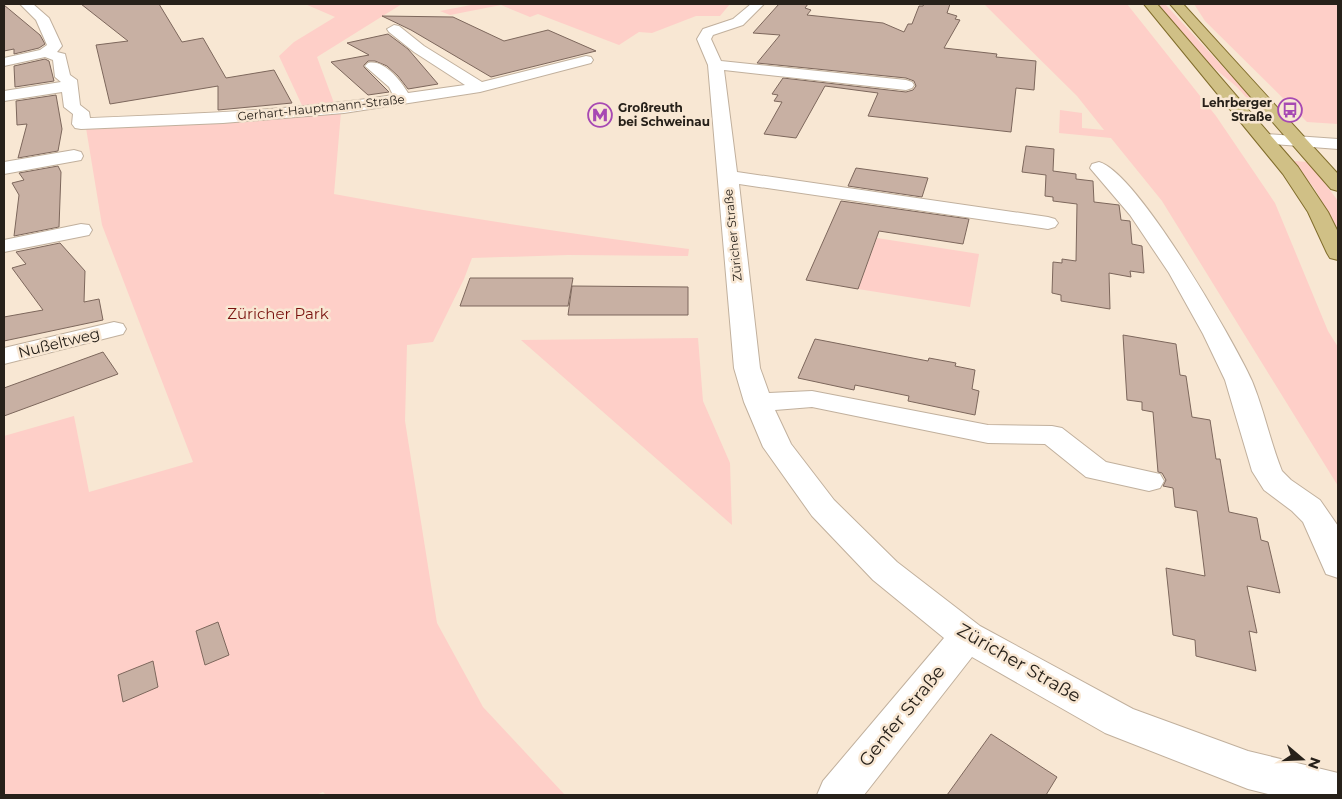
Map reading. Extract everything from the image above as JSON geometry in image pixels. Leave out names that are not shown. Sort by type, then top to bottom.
[{"type":"main road","points":[[1150,4],[1265,139],[1303,188],[1325,224],[1338,253]]},
{"type":"main road","points":[[1176,4],[1302,142],[1338,185]]},
{"type":"street","points":[[4,62],[45,53],[55,46],[42,18],[26,4]]},
{"type":"street","name":"Züricher Straße","points":[[758,4],[738,22],[708,32],[704,39],[716,65],[747,368],[758,402],[778,448],[823,508],[885,571],[966,636],[1119,722],[1248,770],[1338,793]]},
{"type":"street","points":[[394,29],[419,49],[480,87]]},
{"type":"street","points":[[4,96],[70,86],[69,80],[63,77],[60,57],[45,53]]},
{"type":"street","name":"Gerhart-Hauptmann-Straße","points":[[70,86],[72,107],[81,112],[81,124],[223,118],[344,108],[404,100],[480,87],[586,60]]},
{"type":"street","points":[[716,65],[742,66],[906,85]]},
{"type":"street","points":[[373,66],[395,84],[404,100]]},
{"type":"street","points":[[1265,139],[1338,144]]},
{"type":"street","points":[[4,168],[74,156]]},
{"type":"street","points":[[1100,168],[1119,186],[1151,226],[1177,268],[1211,325],[1239,381],[1267,470],[1276,486],[1308,508],[1325,529],[1338,565]]},
{"type":"street","points":[[727,176],[1048,223]]},
{"type":"street","points":[[4,246],[81,230]]},
{"type":"street","name":"Nußeltweg","points":[[4,356],[114,329]]},
{"type":"street","points":[[758,402],[812,400],[988,434],[1052,435],[1097,470],[1149,481]]},
{"type":"street","name":"Genfer Straße","points":[[838,795],[966,636]]},
{"type":"green space","name":"Züricher Park","points":[[305,4],[402,4],[317,57],[334,103],[341,112],[334,194],[511,224],[689,249],[688,256],[568,255],[472,258],[464,279],[433,342],[407,345],[405,421],[437,623],[483,707],[565,795],[326,795],[323,792],[316,795],[4,795],[4,436],[74,416],[89,492],[193,462],[102,225],[86,128],[306,114],[279,56],[294,42],[335,17]]},
{"type":"green space","points":[[476,4],[730,4],[720,16],[696,16],[652,33],[639,32],[619,45],[538,14],[530,17],[501,5],[450,15],[440,11]]},
{"type":"green space","points":[[984,4],[1127,4],[1216,116],[1275,203],[1328,331],[1338,347],[1338,486],[1162,201],[1111,138],[1059,133],[1060,110],[1082,113],[1082,128],[1104,130],[1077,96]]},
{"type":"green space","points":[[1157,4],[1165,4],[1273,121],[1267,121],[1237,87],[1209,64]]},
{"type":"green space","points":[[1194,4],[1338,4],[1338,124],[1307,122],[1205,21]]},
{"type":"green space","points":[[1293,161],[1309,162],[1338,201],[1338,229],[1314,188]]},
{"type":"green space","points":[[877,238],[979,254],[970,307],[858,289]]},
{"type":"green space","points":[[698,338],[703,401],[730,463],[732,525],[521,340]]},
{"type":"building","points":[[81,4],[159,4],[182,42],[203,38],[226,78],[274,70],[292,103],[218,110],[218,86],[110,104],[96,45],[128,41]]},
{"type":"building","points":[[779,4],[808,4],[805,8],[811,10],[807,15],[883,23],[904,32],[908,24],[912,24],[919,6],[924,4],[950,4],[947,13],[957,16],[955,19],[960,20],[944,48],[997,54],[996,57],[1036,61],[1034,90],[1016,88],[1011,132],[868,116],[878,93],[825,86],[796,138],[764,134],[782,102],[774,101],[778,95],[772,94],[783,78],[906,92],[913,90],[916,86],[914,81],[906,78],[757,63],[780,35],[753,33]]},
{"type":"building","points":[[4,5],[40,35],[45,44],[39,48],[14,54],[14,49],[4,51]]},
{"type":"building","points":[[382,16],[453,17],[504,41],[548,30],[596,51],[491,77],[411,30]]},
{"type":"building","points":[[388,34],[408,49],[438,84],[408,89],[387,66],[375,61],[368,61],[364,67],[389,92],[368,95],[331,62],[369,55],[347,43]]},
{"type":"building","points":[[45,59],[49,61],[54,81],[15,87],[14,66]]},
{"type":"building","points":[[56,95],[62,129],[58,151],[18,158],[27,124],[17,125],[16,101]]},
{"type":"building","points":[[1026,146],[1054,149],[1053,171],[1076,174],[1076,179],[1093,181],[1094,202],[1119,205],[1121,220],[1130,221],[1132,244],[1142,246],[1144,273],[1130,271],[1131,277],[1109,273],[1110,309],[1061,301],[1061,295],[1052,293],[1053,262],[1062,263],[1062,259],[1076,261],[1077,204],[1053,201],[1053,197],[1045,196],[1046,175],[1022,172]]},
{"type":"building","points":[[58,166],[61,172],[59,227],[14,236],[19,195],[12,183],[24,180],[19,173]]},
{"type":"building","points":[[856,168],[928,178],[922,197],[848,186]]},
{"type":"building","points":[[841,201],[969,219],[963,244],[879,231],[858,289],[806,280]]},
{"type":"building","points":[[60,243],[85,271],[84,302],[99,299],[103,320],[4,341],[4,317],[43,310],[12,268],[26,264],[16,252]]},
{"type":"building","points":[[470,278],[573,278],[568,306],[460,306]]},
{"type":"building","points":[[572,286],[688,287],[688,315],[568,315]]},
{"type":"building","points":[[1123,335],[1176,344],[1180,375],[1186,376],[1192,417],[1210,420],[1216,459],[1220,459],[1229,512],[1257,518],[1261,540],[1268,542],[1280,593],[1247,586],[1257,633],[1249,631],[1256,671],[1196,656],[1195,640],[1173,635],[1166,568],[1205,576],[1197,511],[1175,507],[1173,488],[1163,486],[1166,480],[1162,473],[1158,472],[1153,412],[1142,410],[1142,402],[1127,400]]},
{"type":"building","points":[[815,339],[928,361],[929,358],[956,363],[955,366],[975,370],[972,389],[979,391],[975,415],[908,401],[909,396],[855,385],[854,390],[798,378]]},
{"type":"building","points":[[103,352],[118,374],[4,416],[4,388]]},
{"type":"building","points":[[218,622],[229,655],[205,665],[196,631]]},
{"type":"building","points":[[153,661],[158,687],[123,702],[118,675]]},
{"type":"building","points":[[991,734],[1057,777],[1046,795],[947,795]]},
{"type":"place","name":"Lehrberger Straße","points":[[1290,110]]},
{"type":"place","name":"Großreuth bei Schweinau","points":[[600,115]]}]
